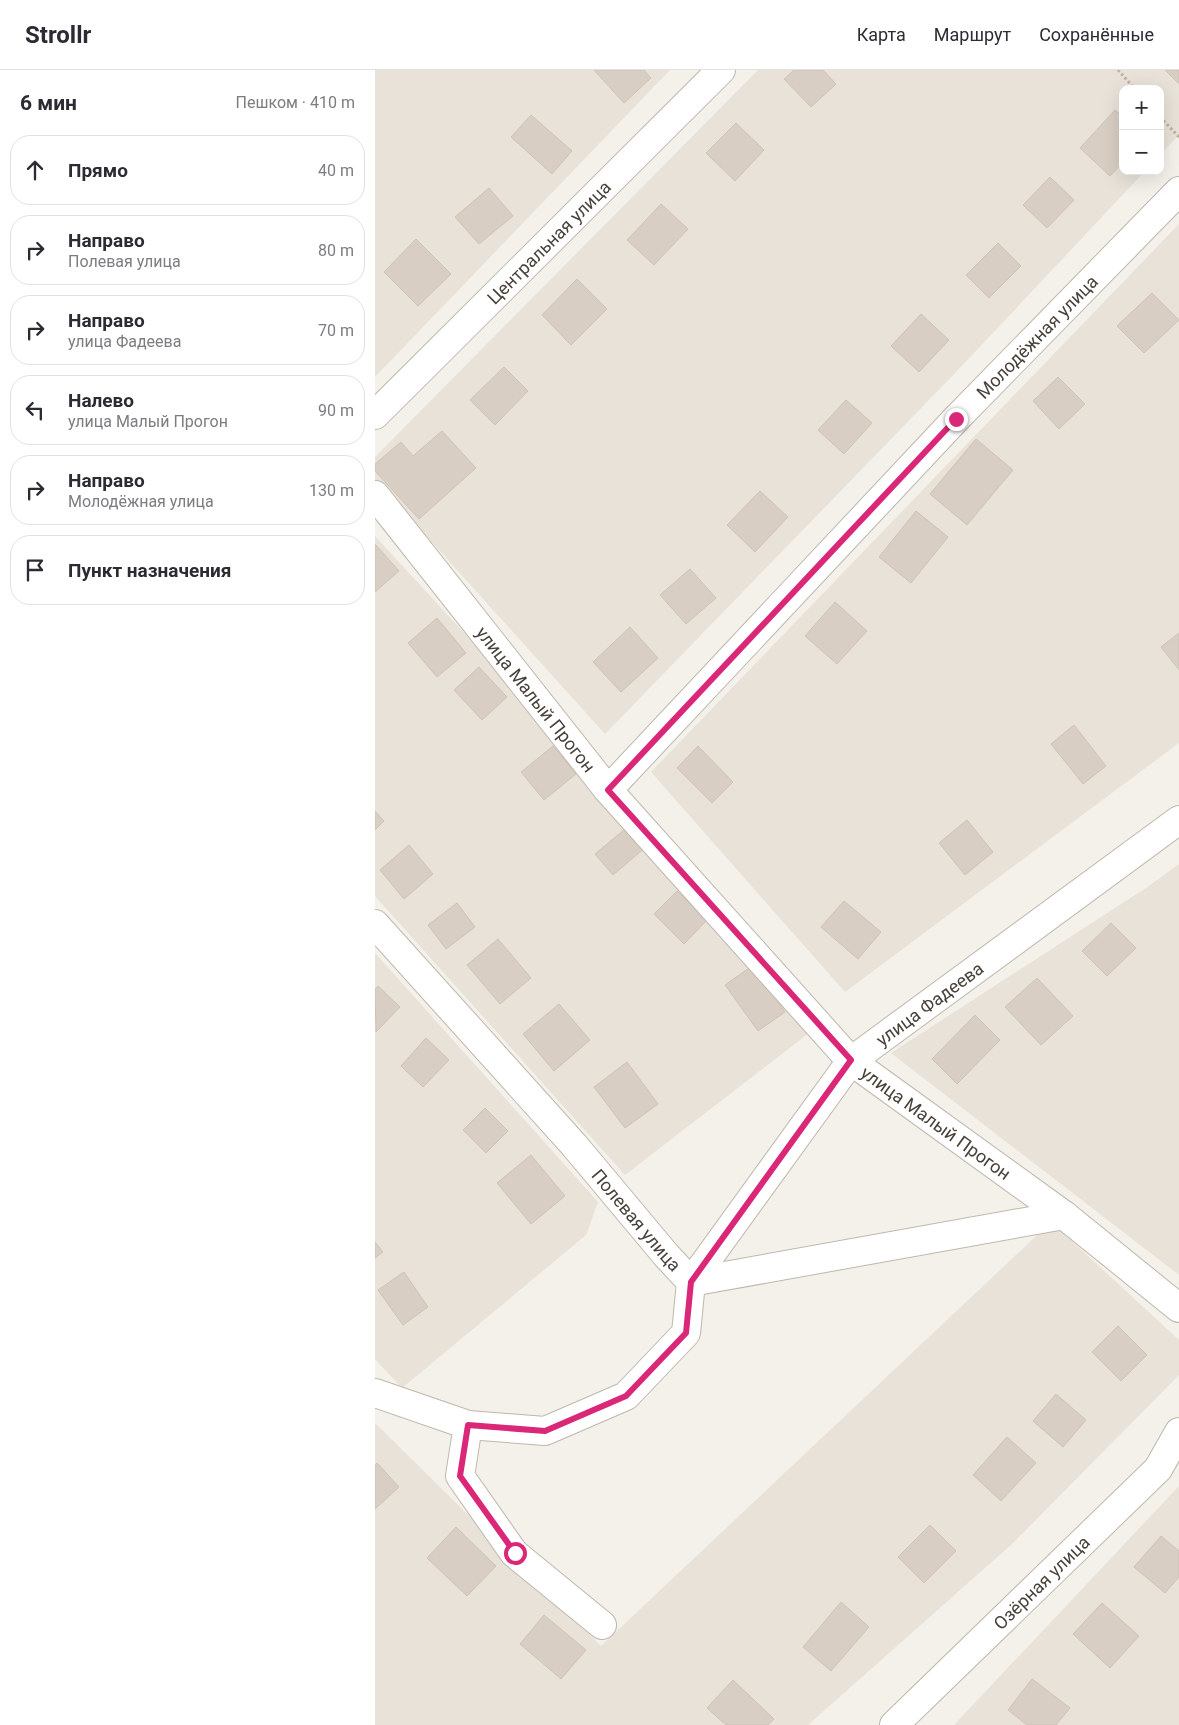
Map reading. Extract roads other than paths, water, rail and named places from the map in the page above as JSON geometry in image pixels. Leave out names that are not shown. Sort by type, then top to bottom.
[{"type":"street","name":"Центральная улица","points":[[375,415],[721,70]]},
{"type":"street","name":"Молодёжная улица","points":[[608,790],[956,419],[1179,191]]},
{"type":"street","name":"улица Малый Прогон","points":[[375,495],[608,790],[851,1060],[1064,1215],[1179,1308]]},
{"type":"street","name":"улица Фадеева","points":[[691,1282],[851,1060],[1179,820]]},
{"type":"street","name":"Полевая улица","points":[[375,924],[574,1145],[691,1282],[686,1333],[626,1396],[545,1431],[468,1425],[375,1394]]},
{"type":"street","points":[[691,1282],[1064,1215]]},
{"type":"street","points":[[468,1425],[460,1476],[515,1553],[602,1625]]},
{"type":"street","name":"Озёрная улица","points":[[894,1725],[1158,1469],[1179,1432]]}]
